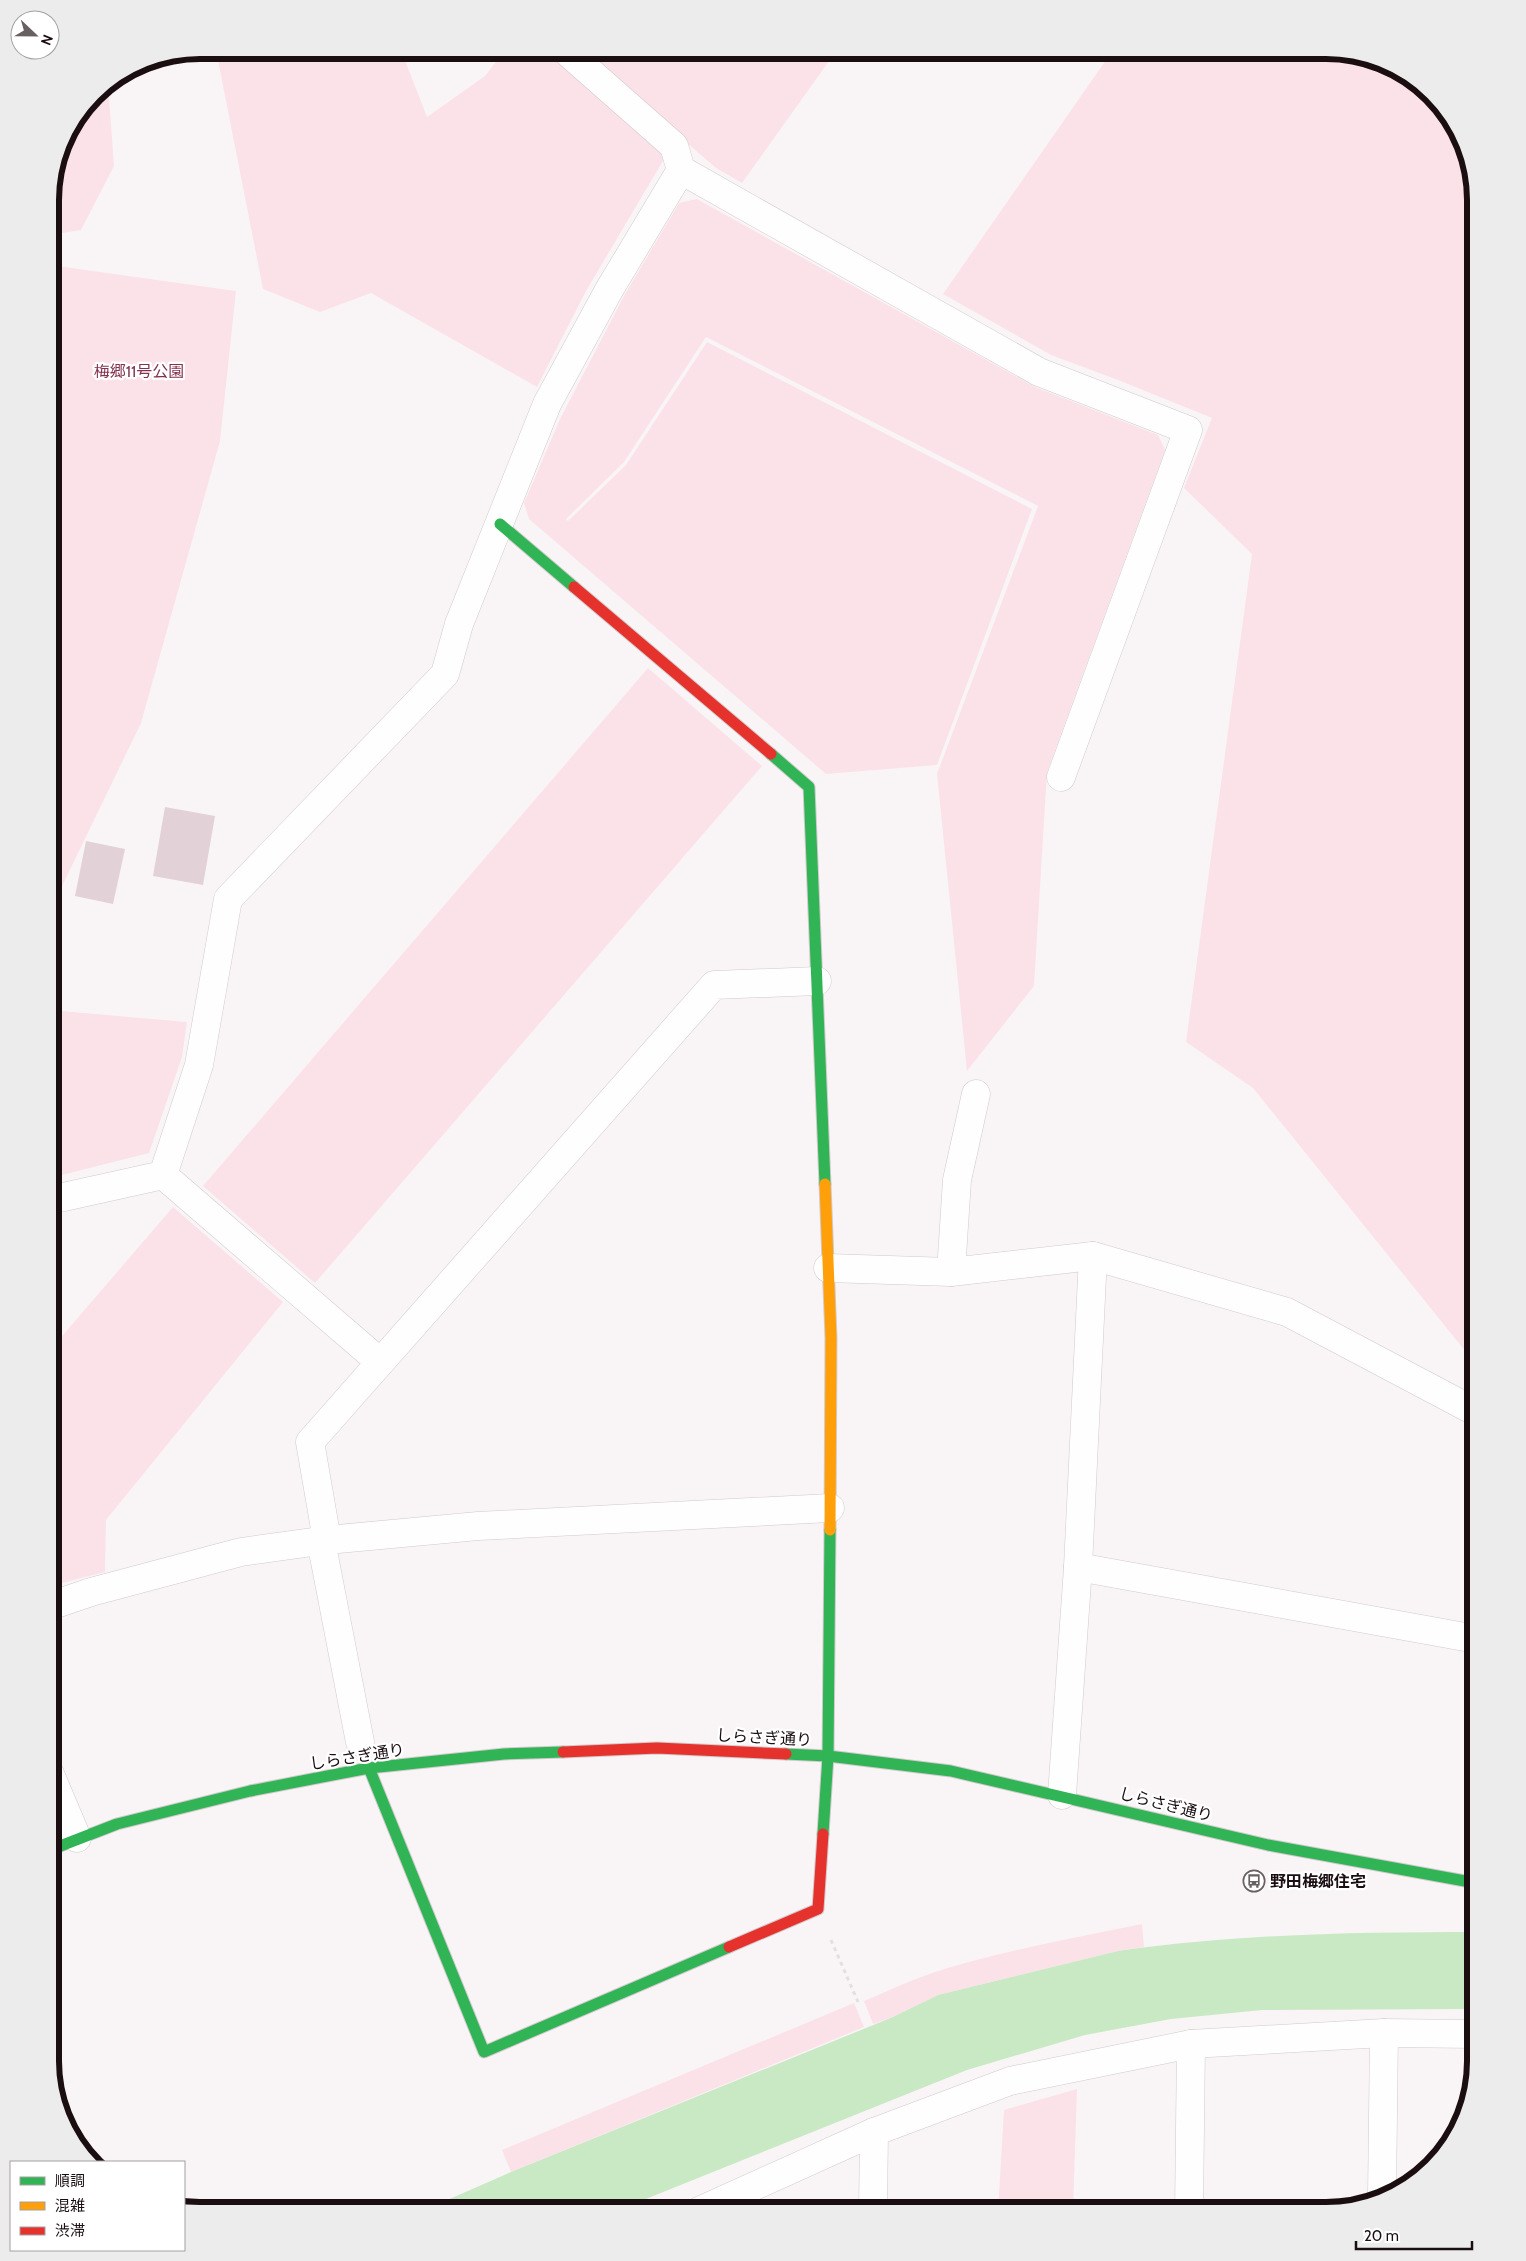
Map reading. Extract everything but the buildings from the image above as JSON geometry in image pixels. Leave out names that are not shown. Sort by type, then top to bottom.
[{"type":"street","points":[[575,59],[674,146],[681,170],[1039,372],[1188,430],[1061,777]]},
{"type":"street","points":[[163,1175],[199,1065],[228,899],[445,674],[459,624],[548,404],[609,290],[681,170]]},
{"type":"street","points":[[369,1768],[484,2052],[818,1909],[828,1756],[831,1338],[809,787],[500,524]]},
{"type":"street","points":[[360,1742],[324,1540],[310,1442],[714,985],[817,981]]},
{"type":"street","points":[[951,1272],[957,1180],[976,1094]]},
{"type":"street","points":[[59,1198],[163,1175]]},
{"type":"street","points":[[163,1175],[380,1362]]},
{"type":"street","points":[[828,1268],[951,1272],[1094,1256],[1287,1312],[1467,1407]]},
{"type":"street","points":[[1062,1795],[1078,1567],[1094,1256]]},
{"type":"street","points":[[59,1603],[91,1592],[242,1552],[324,1540],[478,1526],[830,1508]]},
{"type":"street","points":[[1078,1567],[1467,1637]]},
{"type":"street","name":"しらさぎ通り","points":[[59,1846],[117,1824],[250,1791],[369,1768],[504,1754],[657,1748],[828,1756],[951,1771],[1062,1795],[1184,1826],[1307,1853],[1467,1881]]},
{"type":"street","points":[[59,1795],[77,1838]]},
{"type":"street","points":[[719,2202],[874,2132],[1010,2080],[1190,2044],[1384,2033],[1467,2034]]},
{"type":"street","points":[[1382,2191],[1384,2033]]},
{"type":"street","points":[[1189,2202],[1190,2044]]},
{"type":"street","points":[[873,2202],[874,2132]]},
{"type":"path","points":[[818,1909],[858,2002]]},
{"type":"green space","points":[[218,59],[404,59],[427,117],[485,76],[498,59],[559,59],[667,154],[586,291],[537,387],[371,293],[320,312],[263,289]]},
{"type":"green space","points":[[589,59],[831,59],[742,183],[716,168]]},
{"type":"green space","points":[[1107,59],[1336,59],[1354,61],[1389,73],[1405,82],[1426,100],[1438,114],[1457,146],[1466,181],[1467,200],[1467,1356],[1466,1352],[1253,1088],[1186,1042],[1252,554],[1184,488],[1212,418],[1051,355],[943,294]]},
{"type":"green space","points":[[109,93],[114,166],[81,230],[59,234],[60,181],[73,137],[88,114]]},
{"type":"green space","points":[[697,199],[1035,387],[1158,435],[1165,450],[1047,772],[1034,986],[967,1071],[937,774],[1038,506],[706,337],[624,462],[566,519],[568,521],[626,465],[707,342],[1032,509],[937,765],[826,774],[529,519],[524,503],[560,419],[624,296],[679,203]]},
{"type":"green space","name":"梅郷11号公園","points":[[59,266],[236,291],[220,441],[141,723],[59,892]]},
{"type":"green space","points":[[648,668],[762,766],[315,1283],[203,1186]]},
{"type":"green space","points":[[59,1011],[187,1022],[182,1057],[149,1153],[59,1176]]},
{"type":"green space","points":[[173,1207],[283,1302],[106,1520],[105,1572],[59,1584],[59,1340]]},
{"type":"green space","points":[[1142,1924],[1144,1947],[1118,1951],[938,1995],[893,2017],[873,2024],[864,2001],[919,1978],[963,1964],[1040,1945]]},
{"type":"green space","points":[[854,2003],[864,2027],[511,2172],[502,2150]]},
{"type":"green space","points":[[1077,2089],[1073,2202],[999,2202],[1004,2110]]},
{"type":"shaded area","points":[[1467,1932],[1467,2009],[1262,2010],[1171,2019],[1085,2035],[967,2070],[638,2202],[443,2202],[511,2172],[893,2017],[938,1995],[1118,1951],[1207,1941],[1297,1935]]},
{"type":"traffic: fast","points":[[500,524],[574,587]]},
{"type":"traffic: fast","points":[[771,754],[809,787],[825,1184]]},
{"type":"traffic: fast","points":[[823,1834],[828,1756],[830,1530]]},
{"type":"traffic: fast","points":[[59,1847],[117,1824],[250,1791],[369,1768],[504,1754],[563,1752]]},
{"type":"traffic: fast","points":[[786,1754],[828,1756],[951,1771],[1268,1845],[1467,1881]]},
{"type":"traffic: fast","points":[[369,1768],[484,2052],[729,1947]]},
{"type":"traffic: slow","points":[[825,1184],[831,1338],[830,1530]]},
{"type":"traffic: jam","points":[[574,587],[771,754]]},
{"type":"traffic: jam","points":[[563,1752],[657,1748],[786,1754]]},
{"type":"traffic: jam","points":[[729,1947],[818,1909],[823,1834]]},
{"type":"place","name":"野田梅郷住宅","points":[[1254,1881]]}]
